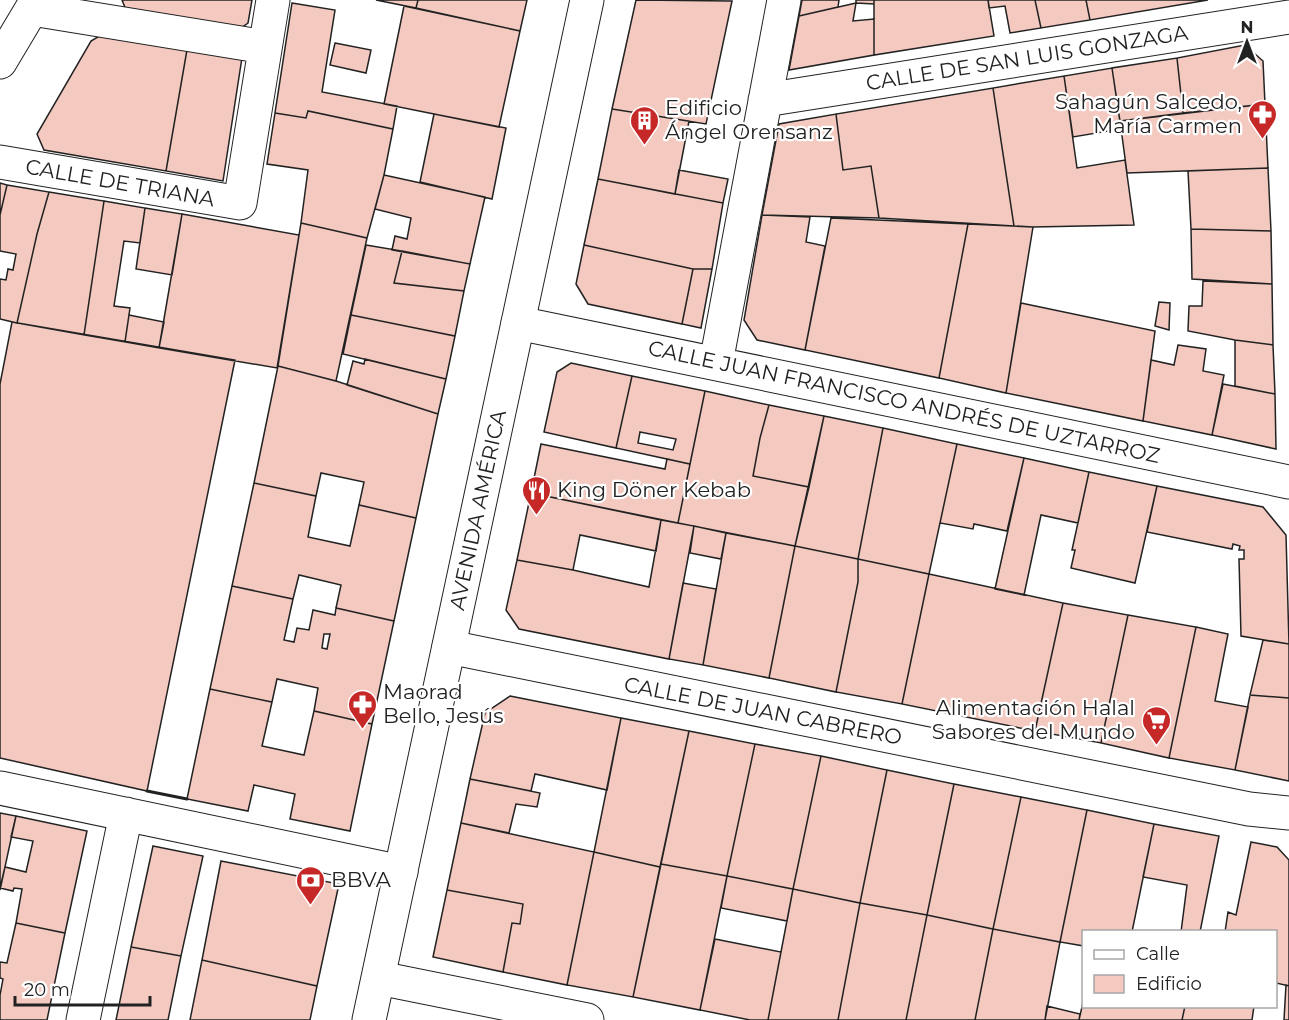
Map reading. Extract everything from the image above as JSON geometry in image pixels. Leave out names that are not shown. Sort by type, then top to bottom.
[{"type":"street","points":[[3,53],[35,4],[265,47],[273,0]]},
{"type":"street","name":"AVENIDA AMÉRICA","points":[[369,1020],[587,0]]},
{"type":"street","points":[[716,363],[784,0]]},
{"type":"street","name":"CALLE DE SAN LUIS GONZAGA","points":[[765,100],[1289,17]]},
{"type":"street","name":"CALLE DE TRIANA","points":[[0,162],[240,203],[265,47]]},
{"type":"street","name":"CALLE JUAN FRANCISCO ANDRÉS DE UZTARROZ","points":[[518,323],[1289,482]]},
{"type":"street","name":"CALLE DE JUAN CABRERO","points":[[449,647],[1249,809],[1289,813]]},
{"type":"street","points":[[0,788],[401,872]]},
{"type":"street","points":[[82,1020],[126,814]]},
{"type":"street","points":[[379,978],[587,1020]]},
{"type":"building","points":[[122,0],[252,0],[248,23],[234,33],[126,10]]},
{"type":"building","points":[[376,0],[418,0],[416,8]]},
{"type":"building","points":[[418,0],[527,0],[520,31],[416,8]]},
{"type":"building","points":[[636,0],[732,1],[706,124],[612,109]]},
{"type":"building","points":[[802,0],[839,0],[838,7],[799,16]]},
{"type":"building","points":[[856,0],[874,0],[874,4],[856,3]]},
{"type":"building","points":[[874,0],[988,0],[994,36],[874,55]]},
{"type":"building","points":[[988,0],[1035,0],[1041,28],[1010,33],[1005,6],[989,8]]},
{"type":"building","points":[[1035,0],[1086,0],[1090,20],[1041,28]]},
{"type":"building","points":[[1086,0],[1208,0],[1090,20]]},
{"type":"building","points":[[292,3],[335,10],[322,92],[397,106],[393,129],[308,111],[306,118],[275,113]]},
{"type":"building","points":[[856,3],[853,21],[874,19],[874,55],[789,70],[799,16]]},
{"type":"building","points":[[404,6],[520,31],[499,127],[384,104]]},
{"type":"building","points":[[106,32],[188,44],[166,171],[44,150],[37,134],[91,41]]},
{"type":"building","points":[[335,43],[371,50],[366,73],[330,65]]},
{"type":"building","points":[[188,44],[243,51],[223,181],[166,171]]},
{"type":"building","points":[[1245,45],[1263,61],[1265,104],[1183,113],[1177,58]]},
{"type":"building","points":[[1177,58],[1183,113],[1120,121],[1112,68]]},
{"type":"building","points":[[1112,68],[1121,129],[1073,137],[1064,76]]},
{"type":"building","points":[[1064,76],[1077,168],[1125,160],[1134,225],[1014,226],[993,88]]},
{"type":"building","points":[[993,88],[1014,226],[879,218],[871,166],[843,170],[836,114]]},
{"type":"building","points":[[1265,104],[1268,168],[1127,173],[1120,121]]},
{"type":"building","name":"Edificio Ángel Orensanz","points":[[612,109],[689,121],[675,194],[598,179]]},
{"type":"building","points":[[308,111],[393,129],[384,175],[367,238],[301,223],[308,170],[267,164],[275,113],[306,118]]},
{"type":"building","points":[[434,114],[506,128],[492,199],[420,182]]},
{"type":"building","points":[[836,114],[843,170],[871,166],[879,218],[762,215],[779,124]]},
{"type":"building","points":[[1268,168],[1271,231],[1191,229],[1188,171]]},
{"type":"building","points":[[679,170],[728,179],[723,203],[675,194]]},
{"type":"building","points":[[384,175],[485,197],[470,264],[392,250],[395,236],[407,239],[411,218],[375,209]]},
{"type":"building","points":[[598,179],[723,203],[712,269],[693,269],[584,245]]},
{"type":"building","points":[[0,183],[7,185],[0,215]]},
{"type":"building","points":[[7,185],[49,192],[17,323],[0,319],[0,279],[6,280],[8,269],[13,270],[16,254],[0,251],[0,215]]},
{"type":"building","points":[[49,192],[104,201],[84,335],[17,323]]},
{"type":"building","points":[[104,201],[145,208],[140,243],[124,241],[114,306],[130,308],[125,342],[84,335]]},
{"type":"building","points":[[145,208],[182,214],[172,275],[136,269]]},
{"type":"building","points":[[182,214],[299,235],[277,368],[159,348]]},
{"type":"building","points":[[762,215],[810,217],[806,242],[825,246],[805,350],[757,340],[744,320]]},
{"type":"building","points":[[831,218],[968,224],[939,378],[805,350]]},
{"type":"building","points":[[301,223],[367,238],[336,381],[278,366]]},
{"type":"building","points":[[968,224],[1033,227],[1006,393],[939,378]]},
{"type":"building","points":[[1191,229],[1271,231],[1272,284],[1192,279]]},
{"type":"building","points":[[366,245],[402,251],[394,283],[464,291],[455,336],[351,315]]},
{"type":"building","points":[[584,245],[693,269],[682,324],[588,304],[576,284]]},
{"type":"building","points":[[402,251],[470,264],[464,291],[394,283]]},
{"type":"building","points":[[693,269],[712,269],[701,328],[682,324]]},
{"type":"building","points":[[1203,281],[1272,284],[1273,345],[1188,331],[1189,306],[1202,306]]},
{"type":"building","points":[[1159,302],[1170,303],[1169,330],[1155,326]]},
{"type":"building","points":[[1021,303],[1155,331],[1143,421],[1006,393]]},
{"type":"building","points":[[129,315],[164,322],[159,348],[125,342]]},
{"type":"building","points":[[351,315],[455,336],[446,379],[343,354]]},
{"type":"building","points":[[12,322],[235,360],[147,791],[0,758],[0,384]]},
{"type":"building","points":[[1235,340],[1273,345],[1275,394],[1235,386]]},
{"type":"building","points":[[1178,345],[1206,349],[1203,371],[1224,375],[1212,435],[1143,421],[1151,360],[1174,365]]},
{"type":"building","points":[[365,359],[446,379],[438,414],[347,385],[353,361],[364,364]]},
{"type":"building","points":[[571,363],[632,376],[616,448],[544,432],[557,372]]},
{"type":"building","points":[[278,366],[336,381],[438,414],[416,518],[359,505],[364,482],[321,473],[316,496],[254,483]]},
{"type":"building","points":[[632,376],[705,391],[690,464],[616,448]],"holes":[[[640,432],[676,439],[673,450],[638,443]]]},
{"type":"building","points":[[1223,384],[1275,394],[1276,449],[1212,435]]},
{"type":"building","points":[[705,391],[769,405],[753,476],[809,487],[795,546],[678,523]]},
{"type":"building","points":[[769,405],[824,416],[809,487],[753,476]]},
{"type":"building","points":[[824,416],[883,428],[858,559],[795,546]]},
{"type":"building","points":[[883,428],[957,444],[929,574],[858,559]]},
{"type":"building","points":[[541,444],[665,469],[667,459],[690,464],[678,523],[531,493]]},
{"type":"building","points":[[957,444],[1024,458],[1007,531],[974,524],[973,529],[940,523]]},
{"type":"building","points":[[1024,458],[1089,472],[1078,523],[1041,515],[1024,595],[995,589]]},
{"type":"building","points":[[1089,472],[1157,486],[1135,583],[1071,568],[1075,550],[1072,550]]},
{"type":"building","points":[[254,483],[316,496],[308,537],[350,546],[359,505],[416,518],[394,621],[336,608],[341,585],[299,575],[293,599],[232,586]]},
{"type":"building","points":[[1157,486],[1263,507],[1286,535],[1289,644],[1241,636],[1239,559],[1244,559],[1244,550],[1239,550],[1240,546],[1233,544],[1232,549],[1147,532]]},
{"type":"building","points":[[531,493],[661,520],[656,551],[580,535],[573,570],[517,560]]},
{"type":"building","points":[[661,520],[694,526],[669,659],[519,629],[506,610],[517,560],[649,587]]},
{"type":"building","points":[[694,526],[726,533],[721,559],[690,553]]},
{"type":"building","points":[[726,533],[795,546],[769,678],[703,665]]},
{"type":"building","points":[[795,546],[858,559],[858,582],[836,692],[769,678]]},
{"type":"building","points":[[858,559],[929,574],[902,704],[836,692],[858,582]]},
{"type":"building","points":[[929,574],[1063,603],[1035,731],[902,704]]},
{"type":"building","points":[[683,583],[716,589],[703,665],[669,659]]},
{"type":"building","points":[[232,586],[293,599],[284,640],[294,642],[297,628],[309,630],[313,610],[335,615],[336,608],[394,621],[372,724],[314,711],[318,688],[277,679],[272,702],[210,689]],"holes":[[[324,634],[330,634],[327,649],[322,648]]]},
{"type":"building","points":[[1063,603],[1128,615],[1101,743],[1035,731]]},
{"type":"building","points":[[1128,615],[1196,627],[1169,758],[1101,743]]},
{"type":"building","points":[[1196,627],[1228,634],[1215,701],[1248,707],[1235,770],[1169,758]]},
{"type":"building","points":[[1263,640],[1289,644],[1289,698],[1250,695]]},
{"type":"building","points":[[210,689],[272,702],[262,746],[304,755],[314,711],[372,724],[350,831],[290,819],[295,794],[254,785],[248,811],[187,799]]},
{"type":"building","points":[[1250,695],[1289,698],[1289,781],[1235,770]]},
{"type":"building","points":[[510,696],[621,718],[607,790],[535,774],[531,791],[470,779],[485,713]]},
{"type":"building","points":[[621,718],[689,731],[660,867],[594,852]]},
{"type":"building","points":[[689,731],[755,744],[727,876],[661,864]]},
{"type":"building","points":[[755,744],[821,756],[793,889],[727,876]]},
{"type":"building","points":[[821,756],[887,770],[860,903],[793,889]]},
{"type":"building","points":[[887,770],[954,784],[927,915],[860,903]]},
{"type":"building","points":[[470,779],[540,793],[537,807],[516,804],[509,833],[461,823]]},
{"type":"building","points":[[954,784],[1021,797],[993,929],[927,915]]},
{"type":"building","points":[[1021,797],[1087,810],[1060,942],[993,929]]},
{"type":"building","points":[[1087,810],[1154,824],[1132,930],[1082,930],[1082,946],[1060,942]]},
{"type":"building","points":[[0,813],[16,816],[0,890]]},
{"type":"building","points":[[16,816],[87,831],[65,933],[16,923],[22,889],[14,888],[13,891],[0,888],[5,867],[26,872],[33,841],[11,837]]},
{"type":"building","points":[[461,823],[594,852],[567,985],[503,972],[512,923],[520,924],[523,904],[447,890]]},
{"type":"building","points":[[1154,824],[1219,836],[1200,930],[1181,930],[1187,885],[1143,877]]},
{"type":"building","points":[[1251,842],[1277,847],[1289,860],[1289,986],[1277,983],[1277,930],[1225,930],[1228,912],[1236,915]]},
{"type":"building","points":[[153,846],[203,856],[181,956],[131,947]]},
{"type":"building","points":[[594,852],[660,867],[633,997],[567,985]]},
{"type":"building","points":[[221,861],[339,884],[317,986],[202,960]]},
{"type":"building","points":[[661,864],[727,876],[700,1010],[633,997]]},
{"type":"building","points":[[727,876],[793,889],[787,921],[721,908]]},
{"type":"building","points":[[793,889],[860,903],[838,1020],[768,1020]]},
{"type":"building","points":[[447,890],[523,904],[520,924],[512,923],[503,972],[433,957]]},
{"type":"building","points":[[860,903],[927,915],[906,1020],[838,1020]]},
{"type":"building","points":[[927,915],[993,929],[975,1020],[906,1020]]},
{"type":"building","points":[[16,923],[65,933],[47,1020],[0,1020],[0,995],[3,979],[0,978],[0,962],[7,963]]},
{"type":"building","points":[[993,929],[1060,942],[1045,1020],[975,1020]]},
{"type":"building","points":[[715,939],[781,952],[768,1020],[750,1020],[700,1010]]},
{"type":"building","points":[[131,947],[181,956],[168,1020],[116,1020]]},
{"type":"building","points":[[202,960],[317,986],[310,1020],[190,1020]]},
{"type":"building","points":[[1286,985],[1289,986],[1289,1020],[1284,1020]]},
{"type":"building","points":[[1047,1006],[1080,1014],[1079,1020],[1045,1020]]},
{"type":"building","points":[[1082,1007],[1185,1008],[1182,1020],[1079,1020]]},
{"type":"building","points":[[1185,1008],[1254,1008],[1252,1020],[1182,1020]]},
{"type":"wall","points":[[147,791],[187,799]]},
{"type":"place","name":"Sahagún Salcedo, María Carmen","points":[[1263,140]]},
{"type":"place","name":"Edificio Ángel Orensanz","points":[[644,146]]},
{"type":"place","name":"King Döner Kebab","points":[[536,516]]},
{"type":"place","name":"Maorad Bello, Jesús","points":[[362,730]]},
{"type":"place","name":"Alimentación Halal Sabores del Mundo","points":[[1156,746]]},
{"type":"place","name":"BBVA","points":[[310,906]]}]
